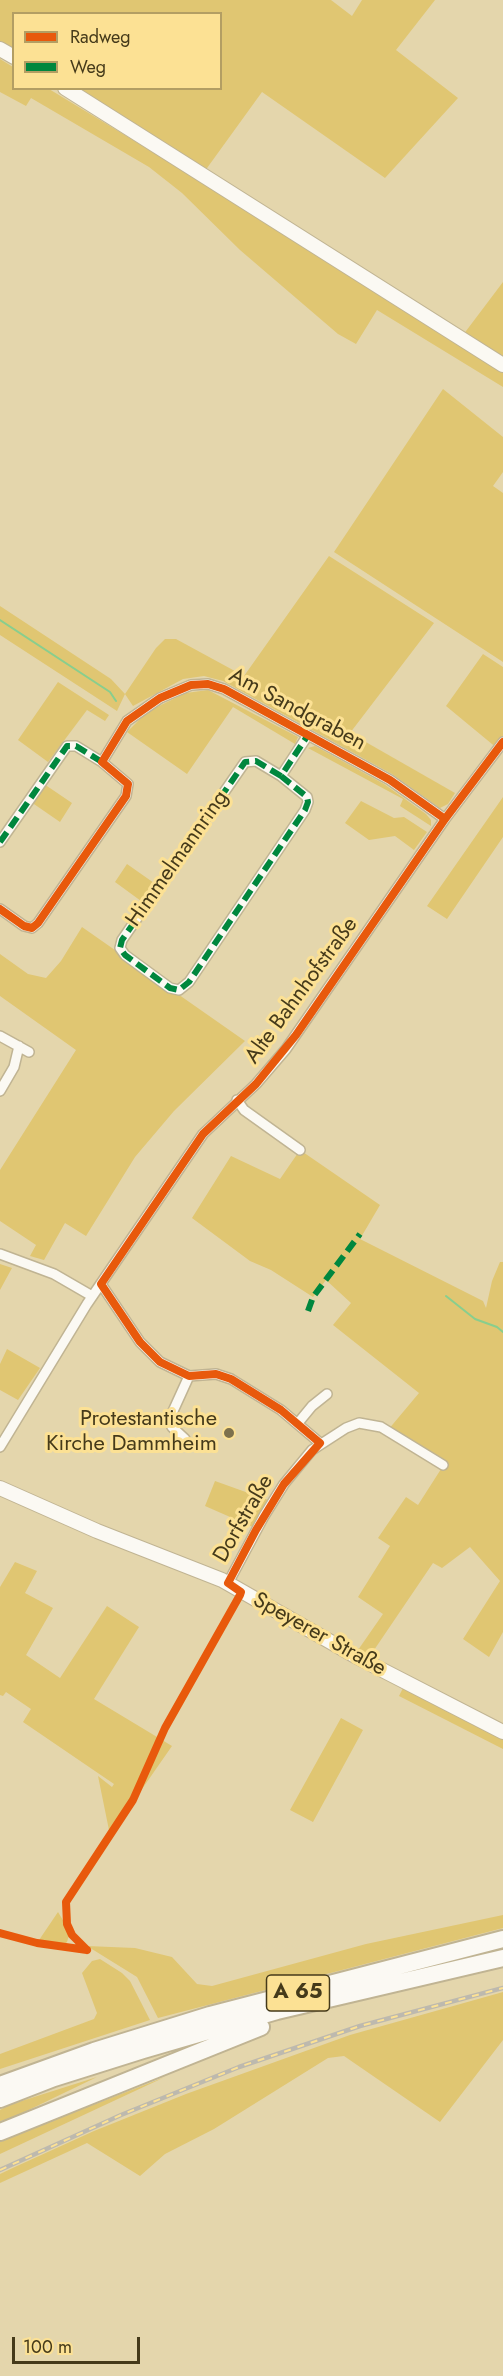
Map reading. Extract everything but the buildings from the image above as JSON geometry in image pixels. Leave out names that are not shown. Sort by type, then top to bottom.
[{"type":"highway","name":"A 65","points":[[0,2085],[94,2051],[210,2015],[503,1939]]},
{"type":"highway","name":"A 65","points":[[0,2099],[54,2078],[143,2050],[351,1994],[503,1958]]},
{"type":"highway","name":"A 65","points":[[0,2132],[91,2098],[248,2031],[311,2011],[351,1994]]},
{"type":"highway","name":"A 65","points":[[0,2074],[94,2051]]},
{"type":"street","points":[[68,90],[503,365]]},
{"type":"street","name":"Am Sandgraben","points":[[102,762],[127,721],[169,693],[191,685],[208,684],[224,689],[390,780],[445,819]]},
{"type":"street","points":[[281,776],[308,735]]},
{"type":"street","name":"Alte Bahnhofstraße","points":[[0,1447],[4,1429],[203,1134],[265,1074],[296,1035],[445,819],[503,742]]},
{"type":"street","points":[[0,842],[67,746],[76,746],[102,762],[128,784],[126,796],[48,910],[32,928],[24,926],[0,909]]},
{"type":"street","name":"Himmelmannring","points":[[253,760],[281,776],[305,795],[307,807],[189,982],[179,990],[170,988],[125,955],[120,948],[122,940],[243,764],[253,760]]},
{"type":"street","points":[[0,1036],[29,1052]]},
{"type":"street","points":[[0,1091],[14,1067],[19,1047]]},
{"type":"street","points":[[237,1100],[244,1110],[300,1150]]},
{"type":"street","points":[[0,1254],[54,1274],[92,1296]]},
{"type":"street","points":[[101,1284],[147,1350],[168,1367],[189,1377],[216,1374],[231,1379],[298,1423],[320,1443],[354,1424],[374,1424],[394,1433],[443,1466]]},
{"type":"street","points":[[185,1439],[172,1427],[169,1420],[189,1377]]},
{"type":"street","points":[[298,1423],[312,1406],[327,1394]]},
{"type":"street","name":"Dorfstraße","points":[[228,1583],[278,1493],[320,1443]]},
{"type":"street","name":"Speyerer Straße","points":[[0,1488],[97,1531],[228,1583],[357,1657],[503,1732]]},
{"type":"shaded area","points":[[0,0],[331,0],[352,16],[362,0],[435,0],[396,50],[458,98],[385,178],[262,92],[202,175],[67,90],[222,90],[222,12],[12,12],[12,56],[0,49]]},
{"type":"shaded area","points":[[0,59],[12,66],[12,90],[51,90],[462,340],[503,369],[503,387],[377,310],[356,344],[338,334],[240,250],[182,193],[149,167],[31,98],[26,106],[0,92]]},
{"type":"shaded area","points":[[503,282],[503,365],[463,335]]},
{"type":"shaded area","points":[[443,389],[503,437],[503,472],[493,486],[503,493],[503,662],[334,552]]},
{"type":"shaded area","points":[[329,556],[434,623],[350,733],[455,793],[448,804],[440,808],[392,774],[223,681],[204,676],[183,679],[133,706],[125,694],[156,648],[165,639],[176,639],[244,676]]},
{"type":"shaded area","points":[[0,606],[111,679],[125,694],[117,711],[0,635]]},
{"type":"shaded area","points":[[483,654],[503,667],[503,742],[498,749],[446,706]]},
{"type":"shaded area","points":[[58,682],[109,715],[105,721],[87,710],[48,762],[18,740]]},
{"type":"shaded area","points":[[208,690],[298,737],[295,744],[233,707],[187,774],[127,732],[146,713],[163,704],[186,693]]},
{"type":"shaded area","points":[[315,746],[384,784],[426,814],[431,820],[431,826],[400,806],[403,799],[308,748]]},
{"type":"shaded area","points":[[44,784],[72,803],[60,822],[31,802]]},
{"type":"shaded area","points":[[503,797],[503,837],[447,919],[427,906]]},
{"type":"shaded area","points":[[361,801],[394,818],[404,817],[427,832],[414,850],[395,836],[369,840],[345,823]]},
{"type":"shaded area","points":[[127,864],[154,883],[141,901],[115,882]]},
{"type":"shaded area","points":[[82,927],[245,1041],[174,1111],[135,1157],[86,1236],[65,1223],[44,1260],[30,1256],[36,1245],[0,1221],[0,1170],[76,1050],[0,996],[0,954],[28,974],[46,978],[61,961]]},
{"type":"shaded area","points":[[300,1150],[380,1205],[360,1239],[483,1301],[486,1308],[492,1281],[500,1262],[503,1262],[503,1632],[489,1657],[463,1639],[500,1581],[470,1547],[442,1568],[433,1563],[370,1656],[358,1650],[383,1614],[358,1597],[390,1546],[378,1538],[406,1497],[418,1505],[443,1466],[388,1430],[419,1393],[333,1325],[351,1303],[326,1280],[313,1297],[271,1270],[250,1261],[192,1218],[231,1156],[280,1179]]},
{"type":"shaded area","points":[[0,1264],[12,1268],[0,1290]]},
{"type":"shaded area","points":[[7,1349],[40,1368],[18,1400],[0,1390],[0,1364]]},
{"type":"shaded area","points":[[215,1481],[268,1500],[253,1527],[205,1506]]},
{"type":"shaded area","points":[[15,1562],[37,1571],[25,1593],[53,1608],[26,1655],[60,1678],[107,1606],[139,1627],[94,1699],[172,1746],[110,1835],[98,1776],[112,1787],[114,1784],[23,1722],[31,1709],[6,1692],[3,1696],[0,1695],[0,1587]]},
{"type":"shaded area","points":[[403,1688],[503,1738],[503,1749],[399,1696]]},
{"type":"shaded area","points":[[341,1718],[363,1730],[313,1822],[290,1810]]},
{"type":"shaded area","points":[[58,1912],[70,1932],[67,1942],[64,1945],[37,1943]]},
{"type":"shaded area","points":[[503,1915],[503,1928],[158,2018],[137,1977],[87,1946],[135,1948],[172,1957],[197,1984],[212,1986],[366,1944]]},
{"type":"shaded area","points":[[100,1959],[130,1981],[150,2020],[0,2069],[0,2054],[94,2019],[97,2013],[82,1973],[92,1961]]},
{"type":"shaded area","points":[[503,1992],[503,2040],[440,2122],[344,2056],[328,2058],[214,2129],[165,2154],[140,2176],[87,2143],[0,2183],[0,2174],[94,2131],[186,2094],[350,2035]]},
{"type":"shaded area","points":[[97,2077],[10,2119],[0,2121],[0,2110],[9,2105]]},
{"type":"shaded area","points":[[165,2077],[0,2154],[0,2141]]},
{"type":"waterway","points":[[0,620],[110,692],[116,701]]},
{"type":"waterway","points":[[446,1296],[475,1319],[497,1327],[503,1332]]},
{"type":"railway","points":[[0,2170],[121,2115],[239,2067],[360,2026],[503,1988]]},
{"type":"marked path","points":[[281,776],[256,761],[245,762],[122,940],[120,948],[125,955],[170,988],[179,990],[189,982],[305,810],[307,797],[281,776],[308,735]]},
{"type":"marked path","points":[[0,842],[67,746],[76,746],[102,762]]},
{"type":"marked path","points":[[308,1311],[313,1297],[360,1234]]},
{"type":"cycle path","points":[[0,909],[24,926],[32,928],[38,923],[126,796],[128,784],[102,762],[127,721],[160,698],[191,685],[208,684],[224,689],[390,780],[445,819]]},
{"type":"cycle path","points":[[87,1950],[72,1935],[67,1924],[66,1902],[133,1800],[165,1728],[240,1595],[241,1592],[228,1583],[256,1530],[284,1484],[320,1443],[281,1410],[231,1379],[216,1374],[189,1376],[160,1362],[140,1342],[101,1284],[203,1134],[256,1084],[296,1035],[445,819],[503,742]]},
{"type":"cycle path","points":[[0,1933],[37,1943],[87,1950]]},
{"type":"place","name":"Protestantische Kirche Dammheim","points":[[229,1433]]}]
